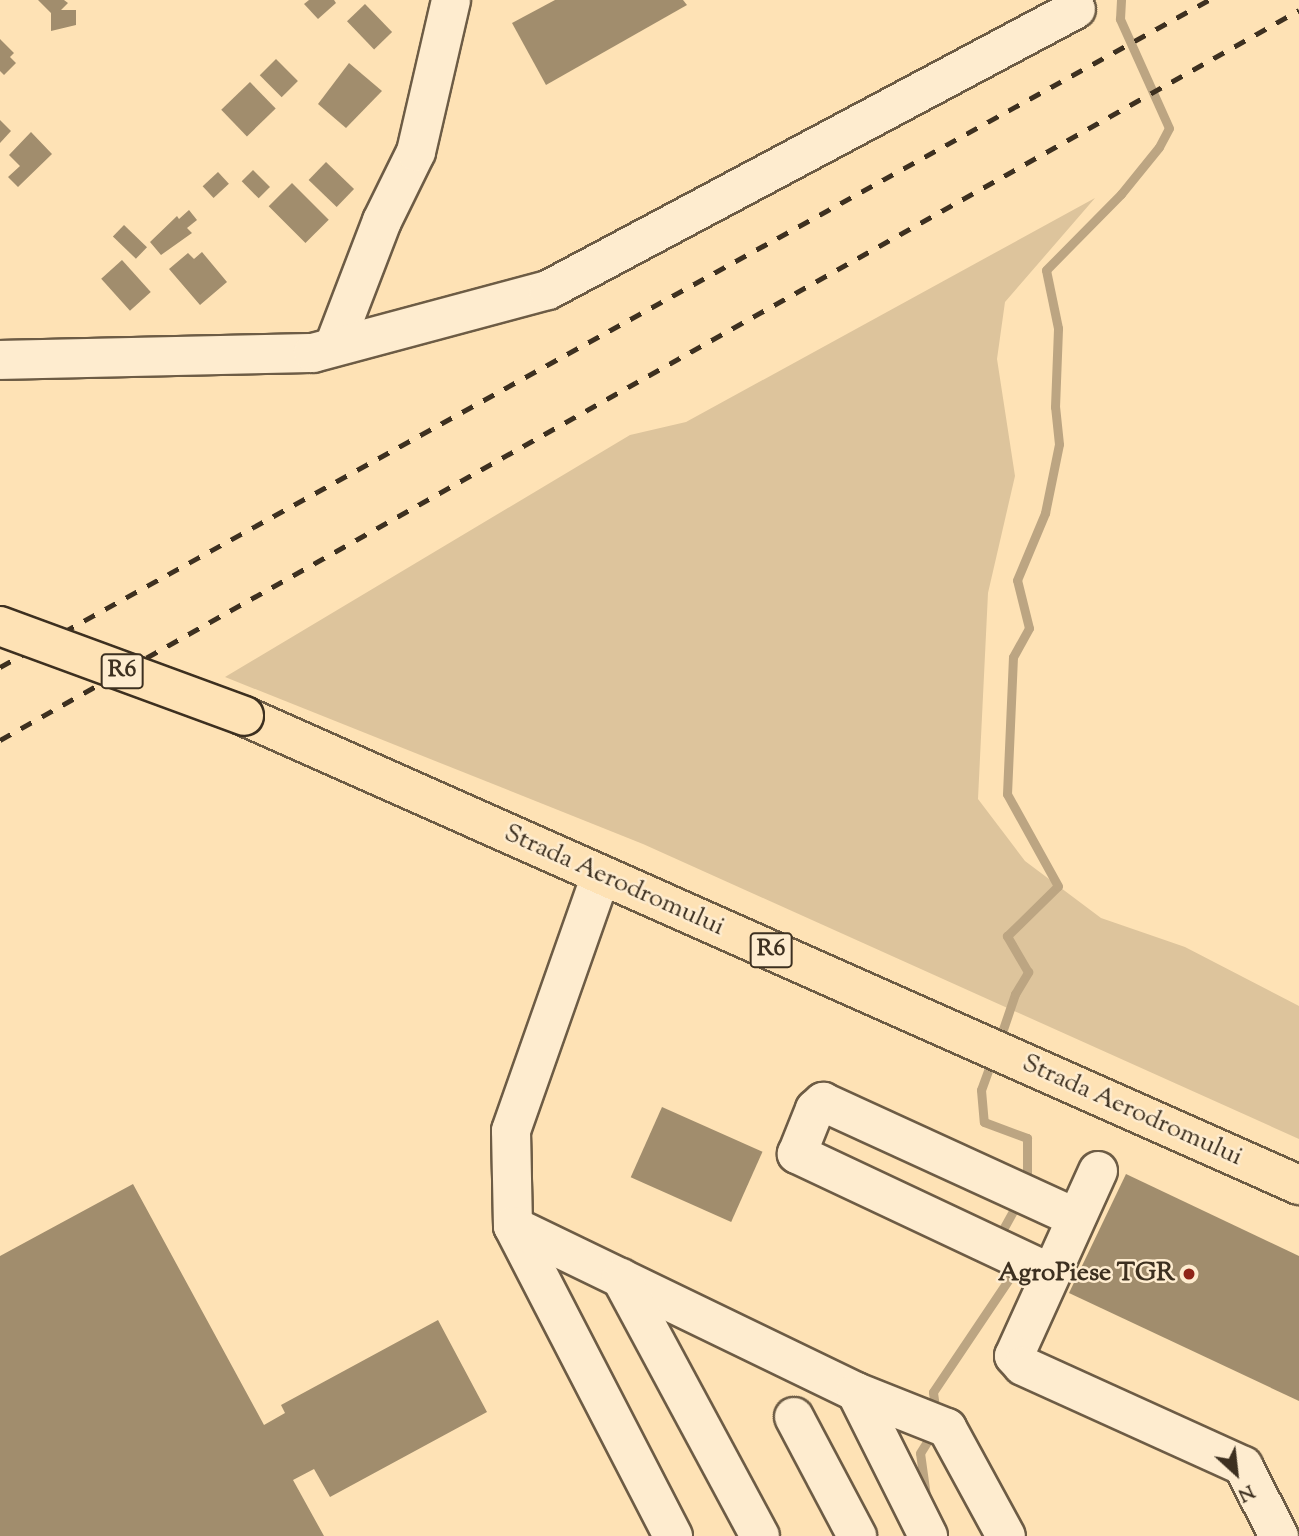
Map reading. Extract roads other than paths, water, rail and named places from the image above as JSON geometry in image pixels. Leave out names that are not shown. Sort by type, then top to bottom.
[{"type":"highway","name":"Strada Aerodromului","points":[[0,626],[244,716],[1299,1185]]},
{"type":"street","points":[[334,346],[382,221],[416,152],[452,0]]},
{"type":"street","points":[[0,360],[313,353],[548,290],[1076,9]]},
{"type":"street","points":[[601,875],[511,1131],[513,1226],[673,1536]]},
{"type":"street","points":[[1049,1273],[797,1154],[815,1109],[823,1102],[1076,1218]]},
{"type":"street","points":[[1098,1171],[1049,1273],[1014,1356],[1023,1366],[1243,1466],[1279,1536]]},
{"type":"street","points":[[513,1226],[856,1392],[947,1428],[1006,1536]]},
{"type":"street","points":[[621,1278],[760,1536]]},
{"type":"street","points":[[856,1392],[928,1536]]},
{"type":"street","points":[[794,1417],[857,1536]]},
{"type":"waterway","points":[[999,1041],[1015,994],[1028,972],[1007,936],[1058,886],[1007,794],[1013,657],[1029,628],[1017,580],[1045,513],[1059,444],[1055,407],[1058,328],[1046,270],[1121,194],[1159,147],[1169,128],[1120,19],[1121,0]]},
{"type":"waterway","points":[[993,1057],[981,1090],[984,1122],[1027,1138],[1027,1183]]},
{"type":"waterway","points":[[1004,1240],[1002,1231],[1018,1202]]},
{"type":"waterway","points":[[936,1414],[933,1392],[1013,1273],[1011,1267]]},
{"type":"waterway","points":[[926,1496],[920,1453],[932,1434]]},
{"type":"railway","points":[[0,667],[1209,0]]},
{"type":"railway","points":[[0,740],[1299,10]]},
{"type":"place","name":"AgroPiese TGR","points":[[1189,1274]]}]
